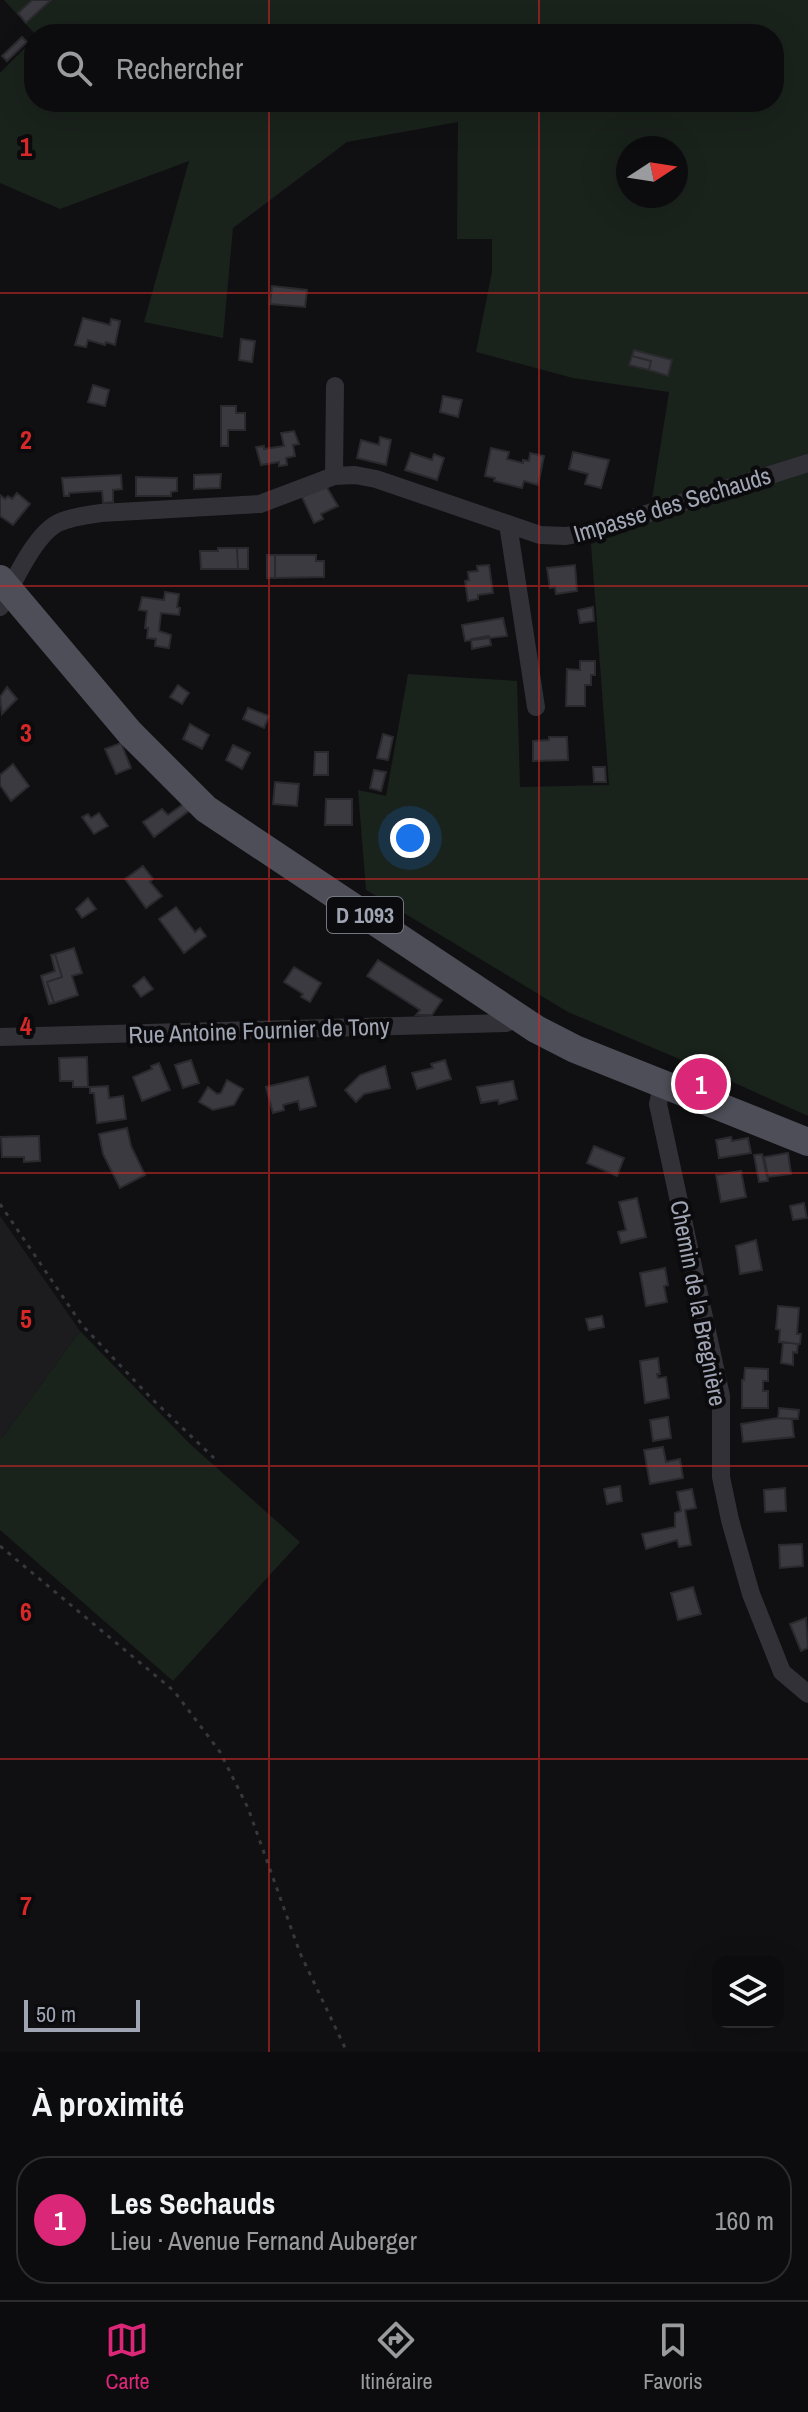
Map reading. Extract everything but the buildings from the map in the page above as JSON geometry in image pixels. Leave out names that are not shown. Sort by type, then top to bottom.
[{"type":"main road","name":"D 1093","points":[[3,592],[130,733],[206,809],[518,1018],[575,1049],[808,1142]]},
{"type":"street","points":[[334,476],[335,386]]},
{"type":"street","name":"Impasse des Sechauds","points":[[3,592],[42,535],[58,523],[101,513],[260,504],[334,476],[355,475],[376,479],[540,535],[566,536],[808,463]]},
{"type":"street","points":[[508,524],[536,707]]},
{"type":"street","name":"Rue Antoine Fournier de Tony","points":[[0,1037],[506,1023],[518,1018]]},
{"type":"street","name":"Chemin de la Bregnière","points":[[662,1085],[658,1104],[721,1396],[721,1477],[730,1520],[751,1594],[782,1672],[808,1694]]},
{"type":"path","points":[[0,1204],[82,1325],[150,1397],[214,1458]]},
{"type":"path","points":[[0,1546],[174,1691],[220,1752],[248,1808],[300,1953],[347,2052]]},
{"type":"shaded area","points":[[4,0],[808,0],[808,1116],[568,1012],[366,890],[358,790],[386,796],[408,674],[517,681],[520,787],[609,785],[591,544],[648,524],[669,392],[573,378],[476,352],[492,272],[492,239],[457,239],[458,122],[347,142],[233,228],[223,338],[144,322],[189,161],[60,209],[0,183],[0,73],[24,49],[24,112],[784,112],[784,24],[26,24]]},
{"type":"shaded area","points":[[0,1216],[80,1331],[2,1438],[0,1438]]},
{"type":"shaded area","points":[[80,1331],[190,1444],[300,1542],[173,1681],[0,1530],[0,1438]]},
{"type":"place","name":"Les Sechauds","points":[[701,1084]]}]
